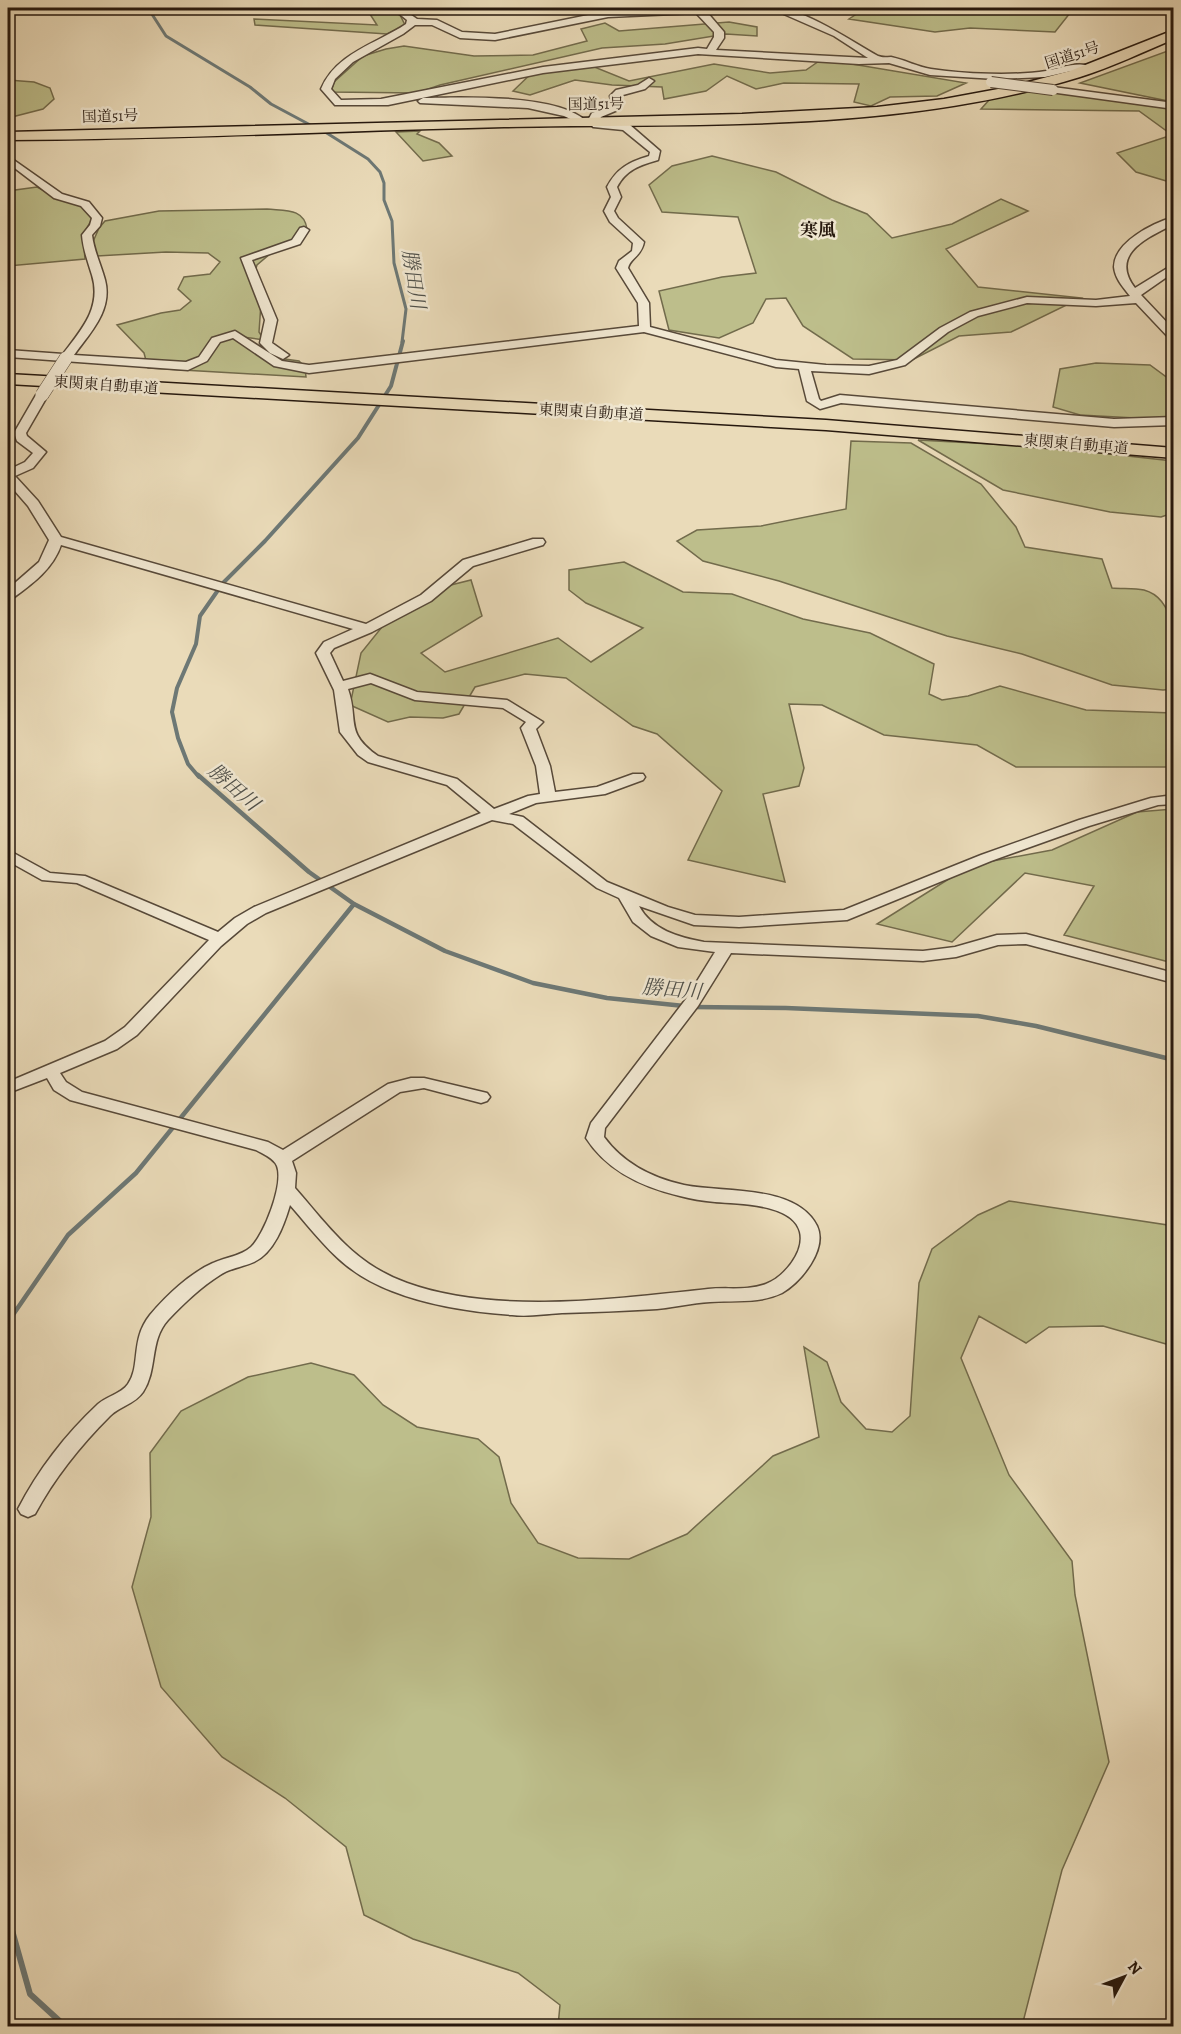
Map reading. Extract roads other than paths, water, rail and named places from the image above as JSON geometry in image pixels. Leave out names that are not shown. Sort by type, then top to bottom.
[{"type":"highway","name":"国道51号","points":[[8,136],[807,115],[905,107],[1005,91],[1090,69],[1173,34]]},
{"type":"highway","name":"東関東自動車道","points":[[8,368],[1173,442]]},
{"type":"highway","name":"東関東自動車道","points":[[8,379],[249,394],[827,420],[1173,453]]},
{"type":"street","points":[[396,8],[412,19],[411,22]]},
{"type":"street","points":[[644,329],[647,314],[645,304],[622,268],[623,263],[637,252],[639,242],[614,220],[609,211],[615,197],[612,187],[615,180],[633,162],[654,158],[655,151],[626,127],[597,125],[553,109],[479,101],[452,99],[338,103],[326,89],[328,78],[344,64],[402,31],[411,22],[434,22],[460,35],[495,37],[608,14],[700,8],[719,32],[719,38],[711,51]]},
{"type":"street","points":[[775,8],[837,34],[900,71],[917,75],[1173,104]]},
{"type":"street","points":[[377,103],[543,70],[612,63],[681,52],[711,51],[739,55],[890,60],[930,72],[996,76],[1045,74],[1071,68],[1090,69]]},
{"type":"street","points":[[589,121],[596,115],[617,107],[615,96],[620,90],[641,88],[649,81]]},
{"type":"street","points":[[8,159],[58,196],[85,204],[97,218],[95,226],[87,235],[87,246],[101,289],[101,302],[96,314],[42,395],[20,433],[21,438],[40,452],[29,465],[8,475],[33,504],[56,540],[367,629]]},
{"type":"street","points":[[1173,220],[1130,245],[1120,259],[1119,267],[1125,285],[1173,337]]},
{"type":"street","points":[[304,230],[296,242],[246,258],[271,320],[265,343],[310,374]]},
{"type":"street","points":[[8,354],[188,366],[203,359],[216,340],[235,334],[270,361],[310,374],[388,360],[644,329],[776,363],[848,370],[884,368],[901,363],[960,319],[1027,300],[1096,303],[1136,297],[1173,267]]},
{"type":"street","points":[[804,367],[813,401],[820,405],[840,399],[1114,423],[1173,422]]},
{"type":"street","points":[[8,595],[44,565],[54,550],[56,540]]},
{"type":"street","points":[[538,543],[468,563],[426,598],[367,629],[329,645],[323,653],[339,686],[346,709],[347,731],[359,749],[377,762],[391,768],[445,779],[462,788],[492,815],[518,820],[602,885],[662,910],[694,920],[739,922],[848,915],[986,858],[1084,823],[1156,801],[1173,800]]},
{"type":"street","points":[[339,686],[360,683],[370,678],[416,696],[507,704],[536,722],[528,728],[539,752],[548,796]]},
{"type":"street","points":[[8,1088],[111,1045],[131,1031],[220,939],[241,921],[260,910],[478,818],[533,799],[600,791],[638,777]]},
{"type":"street","points":[[8,854],[28,868],[47,877],[80,879],[159,915],[220,939]]},
{"type":"street","points":[[626,895],[632,911],[644,925],[681,944],[923,956],[956,952],[998,940],[1026,939],[1173,978]]},
{"type":"street","points":[[286,1188],[344,1256],[365,1271],[391,1283],[435,1298],[514,1309],[657,1302],[711,1295],[752,1295],[775,1288],[793,1274],[811,1246],[808,1228],[799,1216],[774,1202],[680,1190],[642,1177],[620,1165],[604,1150],[596,1138],[597,1127],[692,1002],[726,948]]},
{"type":"street","points":[[28,1509],[34,1494],[51,1469],[107,1407],[134,1391],[144,1376],[146,1345],[152,1326],[167,1310],[214,1270],[258,1251],[270,1233],[286,1188],[288,1167],[282,1159],[262,1146],[76,1096],[60,1086],[50,1070]]},
{"type":"street","points":[[282,1159],[394,1088],[411,1083],[424,1083],[482,1097]]},
{"type":"waterway","name":"勝田川","points":[[148,8],[166,36],[250,87],[271,104],[314,127]]},
{"type":"waterway","name":"勝田川","points":[[322,130],[368,159],[380,172],[384,183],[384,200],[392,221],[394,263],[406,309],[402,342]]},
{"type":"waterway","name":"勝田川","points":[[199,777],[188,764],[178,738],[172,712],[177,688],[196,644],[200,616],[223,583],[265,541],[358,438],[391,386],[403,341]]},
{"type":"waterway","name":"勝田川","points":[[198,775],[309,872],[354,904]]},
{"type":"waterway","points":[[8,1322],[68,1235],[136,1173],[354,904]]},
{"type":"waterway","name":"勝田川","points":[[354,904],[445,951],[533,983],[607,998],[684,1006]]},
{"type":"waterway","name":"勝田川","points":[[692,1007],[786,1008],[978,1016],[1036,1026],[1174,1060]]},
{"type":"waterway","points":[[8,1916],[30,1994],[65,2026]]},
{"type":"district","name":"寒風","points":[[818,230]]}]
